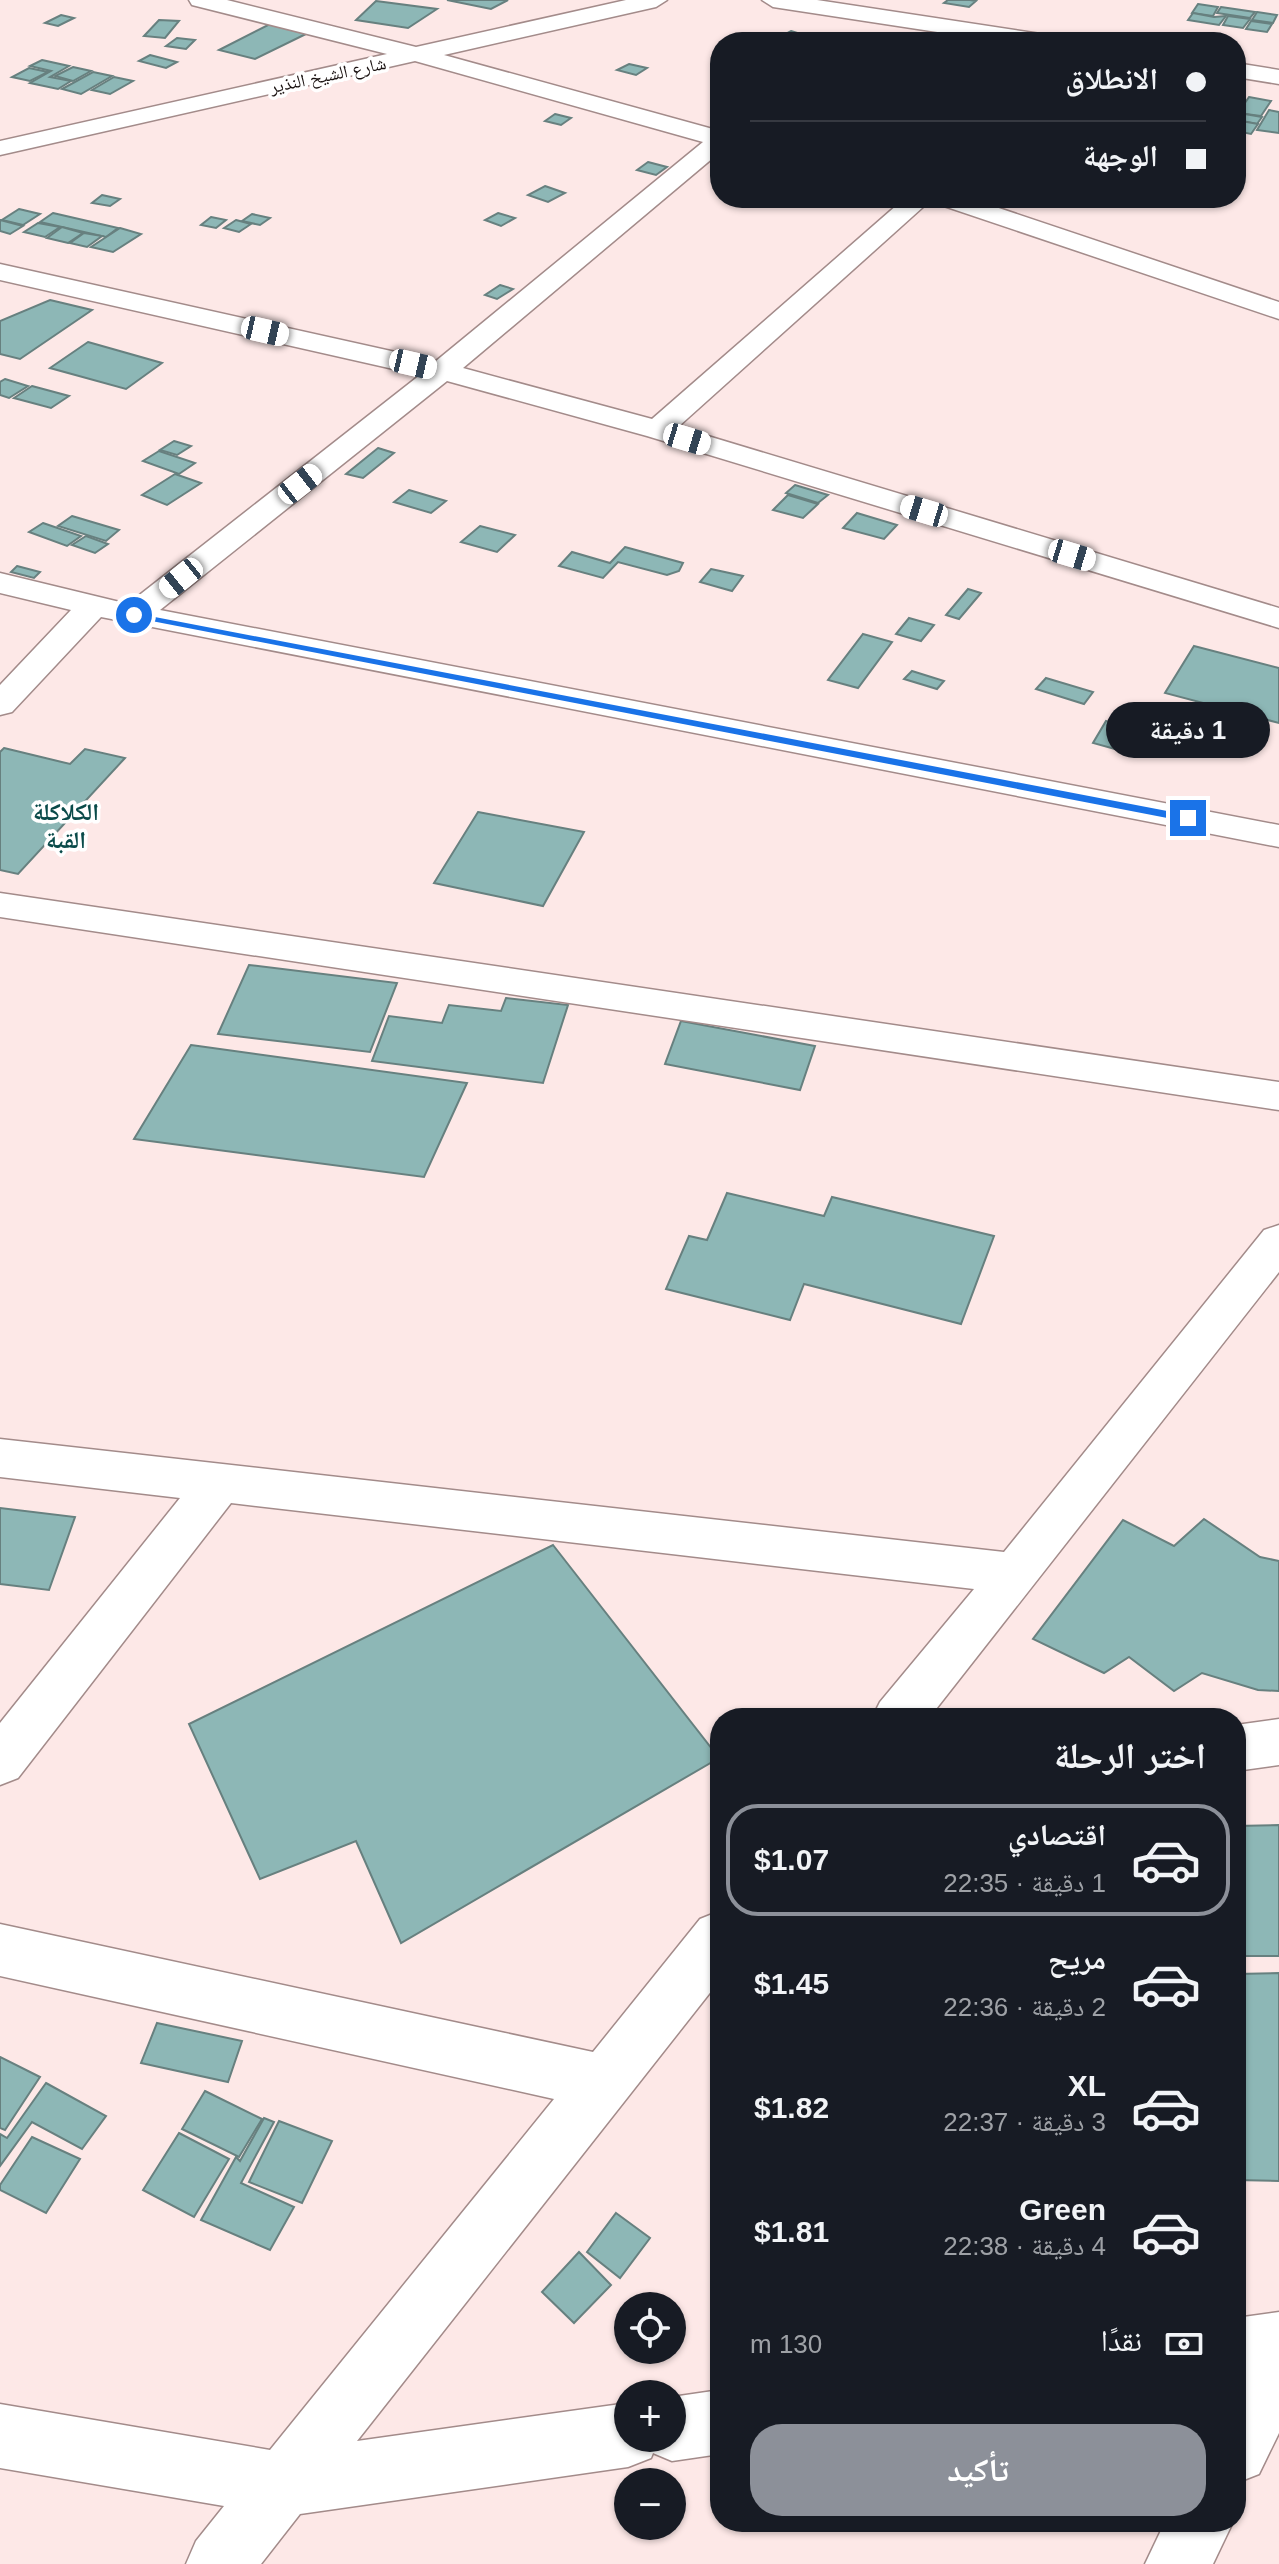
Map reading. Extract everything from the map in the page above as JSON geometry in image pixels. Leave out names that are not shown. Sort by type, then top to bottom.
[{"type":"street","points":[[200,0],[419,55],[710,137]]},
{"type":"street","name":"شارع الشيخ النذير","points":[[0,148],[656,0]]},
{"type":"street","points":[[773,0],[945,32]]},
{"type":"street","points":[[1246,72],[1279,77]]},
{"type":"street","points":[[134,615],[442,371],[710,148]]},
{"type":"street","points":[[657,430],[909,208]]},
{"type":"street","points":[[974,208],[1279,311]]},
{"type":"street","points":[[0,272],[442,371],[657,430],[1279,618]]},
{"type":"street","points":[[0,583],[92,607],[1279,836]]},
{"type":"street","points":[[0,705],[92,607]]},
{"type":"street","points":[[0,905],[1279,1096]]},
{"type":"street","points":[[906,1708],[1279,1241]]},
{"type":"street","points":[[0,1458],[1016,1574]]},
{"type":"street","points":[[0,1762],[220,1482]]},
{"type":"street","points":[[1246,1747],[1279,1742]]},
{"type":"street","points":[[219,2564],[710,1949]]},
{"type":"street","points":[[0,1950],[603,2082]]},
{"type":"street","points":[[1246,2348],[1279,2343]]},
{"type":"street","points":[[1246,2431],[1279,2367]]},
{"type":"street","points":[[686,2427],[710,2423]]},
{"type":"street","points":[[0,2436],[282,2484],[614,2437]]},
{"type":"street","points":[[1178,2564],[1195,2532]]},
{"type":"building","points":[[447,0],[508,0],[491,9]]},
{"type":"building","points":[[948,0],[976,1],[969,7],[944,3]]},
{"type":"building","points":[[376,1],[437,9],[408,28],[356,20]]},
{"type":"building","points":[[1198,4],[1218,7],[1213,16],[1192,13]]},
{"type":"building","points":[[1221,7],[1255,12],[1250,18],[1217,13]]},
{"type":"building","points":[[1257,12],[1277,15],[1273,23],[1252,20]]},
{"type":"building","points":[[1193,13],[1226,16],[1219,25],[1188,20]]},
{"type":"building","points":[[61,15],[74,18],[58,26],[45,23]]},
{"type":"building","points":[[1228,16],[1250,19],[1243,28],[1223,25]]},
{"type":"building","points":[[159,20],[179,21],[165,38],[144,36]]},
{"type":"building","points":[[1251,21],[1272,24],[1267,32],[1246,29]]},
{"type":"building","points":[[270,24],[308,33],[255,59],[219,50]]},
{"type":"building","points":[[177,38],[195,40],[186,49],[166,46]]},
{"type":"building","points":[[150,55],[177,62],[166,68],[139,61]]},
{"type":"building","points":[[42,60],[69,66],[50,77],[71,81],[58,89],[30,83],[51,71],[30,66]]},
{"type":"building","points":[[629,64],[647,68],[636,75],[617,70]]},
{"type":"building","points":[[73,67],[91,71],[73,81],[55,76]]},
{"type":"building","points":[[29,68],[48,72],[30,81],[12,77]]},
{"type":"building","points":[[93,72],[112,76],[81,94],[62,89]]},
{"type":"building","points":[[114,77],[133,81],[110,94],[92,90]]},
{"type":"building","points":[[1249,97],[1271,101],[1261,116],[1246,114]]},
{"type":"building","points":[[1269,110],[1279,112],[1279,133],[1257,130]]},
{"type":"building","points":[[555,114],[571,118],[561,125],[545,121]]},
{"type":"building","points":[[1246,114],[1262,117],[1257,124],[1246,122]]},
{"type":"building","points":[[1246,122],[1258,124],[1251,134],[1246,133]]},
{"type":"building","points":[[648,162],[667,167],[656,175],[637,170]]},
{"type":"building","points":[[545,186],[565,193],[548,202],[528,195]]},
{"type":"building","points":[[102,195],[120,199],[110,206],[92,203]]},
{"type":"building","points":[[19,209],[40,214],[23,225],[2,220]]},
{"type":"building","points":[[53,213],[118,228],[106,237],[40,222]]},
{"type":"building","points":[[498,213],[515,218],[501,226],[485,220]]},
{"type":"building","points":[[252,214],[270,218],[260,225],[242,221]]},
{"type":"building","points":[[211,217],[226,220],[216,228],[201,225]]},
{"type":"building","points":[[0,220],[23,226],[10,234],[0,231]]},
{"type":"building","points":[[236,220],[251,224],[239,232],[224,228]]},
{"type":"building","points":[[38,223],[60,227],[45,237],[24,232]]},
{"type":"building","points":[[62,227],[83,233],[68,243],[47,238]]},
{"type":"building","points":[[120,228],[141,234],[113,252],[91,247]]},
{"type":"building","points":[[84,233],[102,236],[87,247],[70,243]]},
{"type":"building","points":[[500,285],[513,289],[497,299],[485,295]]},
{"type":"building","points":[[50,300],[92,310],[20,359],[0,354],[0,321]]},
{"type":"building","points":[[88,342],[162,363],[126,389],[50,368]]},
{"type":"building","points":[[5,379],[28,386],[9,398],[0,395],[0,382]]},
{"type":"building","points":[[32,386],[69,396],[51,408],[14,398]]},
{"type":"building","points":[[174,441],[191,446],[177,455],[160,450]]},
{"type":"building","points":[[378,448],[394,453],[363,478],[346,474]]},
{"type":"building","points":[[159,451],[195,463],[179,474],[143,461]]},
{"type":"building","points":[[175,474],[201,483],[167,505],[142,495]]},
{"type":"building","points":[[795,485],[828,495],[818,503],[786,493]]},
{"type":"building","points":[[409,490],[446,501],[431,513],[394,502]]},
{"type":"building","points":[[788,495],[818,504],[803,518],[773,510]]},
{"type":"building","points":[[857,513],[897,525],[884,539],[843,528]]},
{"type":"building","points":[[72,516],[119,530],[106,541],[58,526]]},
{"type":"building","points":[[43,523],[81,536],[67,546],[29,532]]},
{"type":"building","points":[[480,526],[515,535],[497,552],[461,542]]},
{"type":"building","points":[[86,536],[108,544],[95,553],[72,545]]},
{"type":"building","points":[[625,547],[683,563],[679,571],[667,575],[618,562],[603,578],[559,566],[572,552],[610,563]]},
{"type":"building","points":[[17,566],[40,572],[34,578],[11,572]]},
{"type":"building","points":[[711,569],[743,576],[732,591],[700,582]]},
{"type":"building","points":[[968,589],[981,593],[959,619],[946,615]]},
{"type":"building","points":[[909,618],[934,625],[921,641],[896,634]]},
{"type":"building","points":[[863,634],[892,642],[858,688],[828,680]]},
{"type":"building","points":[[1194,646],[1279,668],[1279,723],[1165,693]]},
{"type":"building","points":[[912,671],[944,681],[937,689],[904,679]]},
{"type":"building","points":[[1046,678],[1093,692],[1084,704],[1036,689]]},
{"type":"building","points":[[1203,704],[1267,723],[1256,739],[1191,719]]},
{"type":"building","points":[[1106,721],[1140,731],[1126,752],[1093,743]]},
{"type":"building","points":[[4,748],[70,764],[85,749],[125,758],[18,874],[0,870],[0,752]]},
{"type":"building","points":[[478,812],[584,832],[543,906],[434,883]]},
{"type":"building","points":[[249,965],[397,983],[370,1052],[218,1034]]},
{"type":"building","points":[[506,998],[568,1005],[543,1083],[372,1061],[389,1016],[442,1023],[449,1005],[501,1011]]},
{"type":"building","points":[[681,1021],[815,1046],[800,1090],[665,1064]]},
{"type":"building","points":[[191,1045],[467,1083],[424,1177],[134,1139]]},
{"type":"building","points":[[727,1193],[824,1216],[832,1197],[994,1236],[961,1324],[804,1284],[790,1320],[666,1289],[689,1236],[707,1240]]},
{"type":"building","points":[[0,1508],[75,1517],[49,1590],[0,1584]]},
{"type":"building","points":[[1204,1519],[1260,1557],[1279,1561],[1279,1691],[1258,1690],[1202,1673],[1174,1691],[1129,1657],[1104,1673],[1033,1639],[1123,1520],[1174,1546]]},
{"type":"building","points":[[553,1545],[710,1746],[710,1763],[401,1943],[356,1841],[260,1879],[189,1724]]},
{"type":"building","points":[[1279,1825],[1279,1956],[1246,1956],[1246,1826]]},
{"type":"building","points":[[1279,1973],[1279,2181],[1246,2180],[1246,1974]]},
{"type":"building","points":[[157,2023],[242,2041],[228,2082],[141,2063]]},
{"type":"building","points":[[0,2057],[40,2077],[5,2130],[0,2128]]},
{"type":"building","points":[[46,2083],[106,2116],[82,2149],[32,2122],[0,2166],[0,2134],[7,2138]]},
{"type":"building","points":[[205,2091],[262,2119],[239,2157],[182,2129]]},
{"type":"building","points":[[264,2118],[274,2122],[241,2183],[294,2207],[270,2250],[201,2220],[236,2157],[240,2161]]},
{"type":"building","points":[[279,2121],[332,2141],[302,2203],[249,2182]]},
{"type":"building","points":[[179,2133],[229,2159],[194,2217],[143,2190]]},
{"type":"building","points":[[32,2137],[80,2159],[46,2213],[0,2190],[0,2185]]},
{"type":"building","points":[[616,2213],[650,2238],[620,2278],[587,2252]]},
{"type":"building","points":[[579,2252],[611,2285],[574,2323],[542,2292]]},
{"type":"district","name":"الكلاكلة القبة","points":[[66,825]]},
{"type":"route","points":[[134,615],[1188,818]]}]
